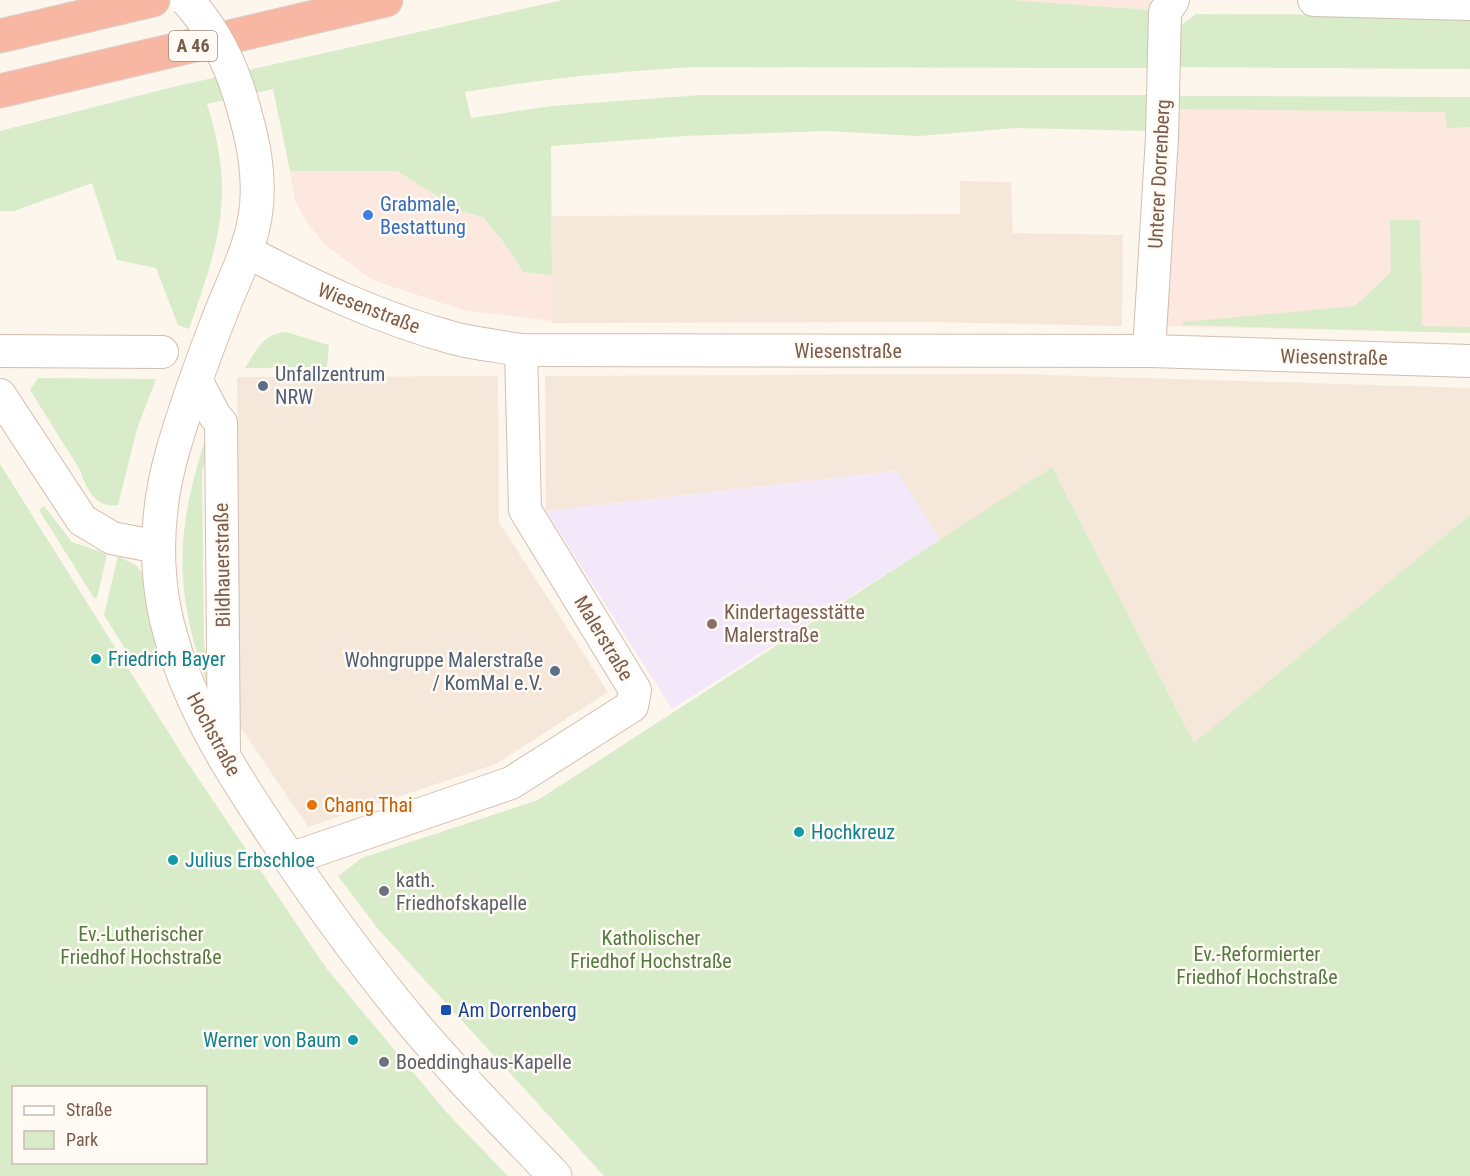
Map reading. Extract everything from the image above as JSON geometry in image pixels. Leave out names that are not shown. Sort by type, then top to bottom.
[{"type":"highway","points":[[0,36],[153,0]]},
{"type":"highway","name":"A 46","points":[[0,92],[386,0]]},
{"type":"main road","name":"Hochstraße","points":[[187,0],[214,34],[231,66],[255,158],[257,186],[255,219],[246,251],[196,380],[164,483],[158,547],[165,610],[175,646],[190,690],[224,758],[290,859],[352,947],[417,1028],[555,1176]]},
{"type":"street","points":[[1314,0],[1470,3]]},
{"type":"street","name":"Unterer Dorrenberg","points":[[1149,351],[1168,14]]},
{"type":"street","name":"Wiesenstraße","points":[[246,251],[322,291],[395,320],[456,339],[522,350],[1149,351],[1470,361]]},
{"type":"street","name":"Malerstraße","points":[[290,859],[511,783],[632,706],[635,690],[525,510],[522,350]]},
{"type":"street","points":[[0,351],[162,352]]},
{"type":"street","name":"Bildhauerstraße","points":[[196,380],[215,417],[221,423],[224,758]]},
{"type":"street","points":[[0,395],[82,520],[112,537],[158,547]]},
{"type":"shaded area","points":[[1013,0],[1151,0],[1151,10]]},
{"type":"shaded area","points":[[1179,96],[1470,98],[1470,333],[1164,326]]},
{"type":"shaded area","points":[[290,171],[397,171],[459,211],[483,217],[505,244],[523,272],[552,275],[552,321],[463,310],[372,280],[324,244],[308,224],[295,201]]},
{"type":"shaded area","points":[[960,181],[1011,182],[1013,233],[1123,235],[1122,326],[927,322],[552,323],[552,216],[960,214]]},
{"type":"shaded area","points":[[1014,374],[1470,388],[1470,515],[1194,743],[1052,467],[940,540],[896,471],[546,511],[545,376]]},
{"type":"shaded area","points":[[498,376],[499,522],[608,692],[496,764],[308,827],[239,725],[237,377]]},
{"type":"shaded area","name":"Kindertagesstätte Malerstraße","points":[[897,471],[940,540],[672,709],[546,511]]},
{"type":"green space","points":[[563,0],[1013,0],[1151,10],[1149,68],[698,67],[639,71],[552,79],[465,92],[471,118],[551,106],[701,95],[1148,95],[1148,131],[1015,128],[919,136],[827,131],[685,136],[551,146],[552,275],[523,272],[505,244],[483,217],[460,211],[397,171],[290,171],[273,89],[207,104],[221,165],[220,218],[209,270],[189,329],[178,325],[156,268],[117,260],[92,183],[14,211],[0,211],[0,131],[177,86]]},
{"type":"green space","points":[[1196,14],[1470,15],[1470,69],[1177,67],[1179,27]]},
{"type":"green space","points":[[1179,96],[1470,97],[1470,127],[1447,128],[1445,112],[1179,109]]},
{"type":"green space","points":[[1390,220],[1420,220],[1422,326],[1470,327],[1470,333],[1183,325],[1183,322],[1355,306],[1391,272]]},
{"type":"green space","points":[[286,332],[329,345],[327,367],[245,368],[266,339]]},
{"type":"green space","points":[[38,378],[156,379],[137,429],[118,505],[103,504],[89,491],[80,470],[30,390]]},
{"type":"green space","points":[[207,434],[211,436],[202,471],[204,645],[214,681],[209,689],[189,621],[182,561],[189,501]]},
{"type":"green space","name":"Ev.-Lutherischer Friedhof Hochstraße","points":[[0,464],[187,762],[327,969],[448,1114],[508,1176],[0,1176]]},
{"type":"green space","points":[[1052,467],[1194,743],[1470,515],[1470,1176],[604,1176],[378,929],[338,876],[362,858],[538,800]]},
{"type":"green space","points":[[44,506],[72,542],[107,554],[97,598],[94,598],[39,510]]},
{"type":"green space","points":[[118,556],[137,566],[144,576],[149,620],[159,649],[153,663],[131,658],[104,615]]},
{"type":"place","name":"Grabmale, Bestattung","points":[[368,215]]},
{"type":"place","name":"Unfallzentrum NRW","points":[[263,386]]},
{"type":"place","name":"Kindertagesstätte Malerstraße","points":[[712,624]]},
{"type":"place","name":"Friedrich Bayer","points":[[96,659]]},
{"type":"place","name":"Wohngruppe Malerstraße / KomMal e.V.","points":[[555,671]]},
{"type":"place","name":"Chang Thai","points":[[312,805]]},
{"type":"place","name":"Hochkreuz","points":[[799,832]]},
{"type":"place","name":"Julius Erbschloe","points":[[173,860]]},
{"type":"place","name":"kath. Friedhofskapelle","points":[[384,891]]},
{"type":"place","name":"Am Dorrenberg","points":[[446,1010]]},
{"type":"place","name":"Werner von Baum","points":[[353,1040]]},
{"type":"place","name":"Boeddinghaus-Kapelle","points":[[384,1062]]},
{"type":"park label","name":"Katholischer Friedhof Hochstraße","points":[[651,950]]},
{"type":"park label","name":"Ev.-Reformierter Friedhof Hochstraße","points":[[1257,966]]}]
